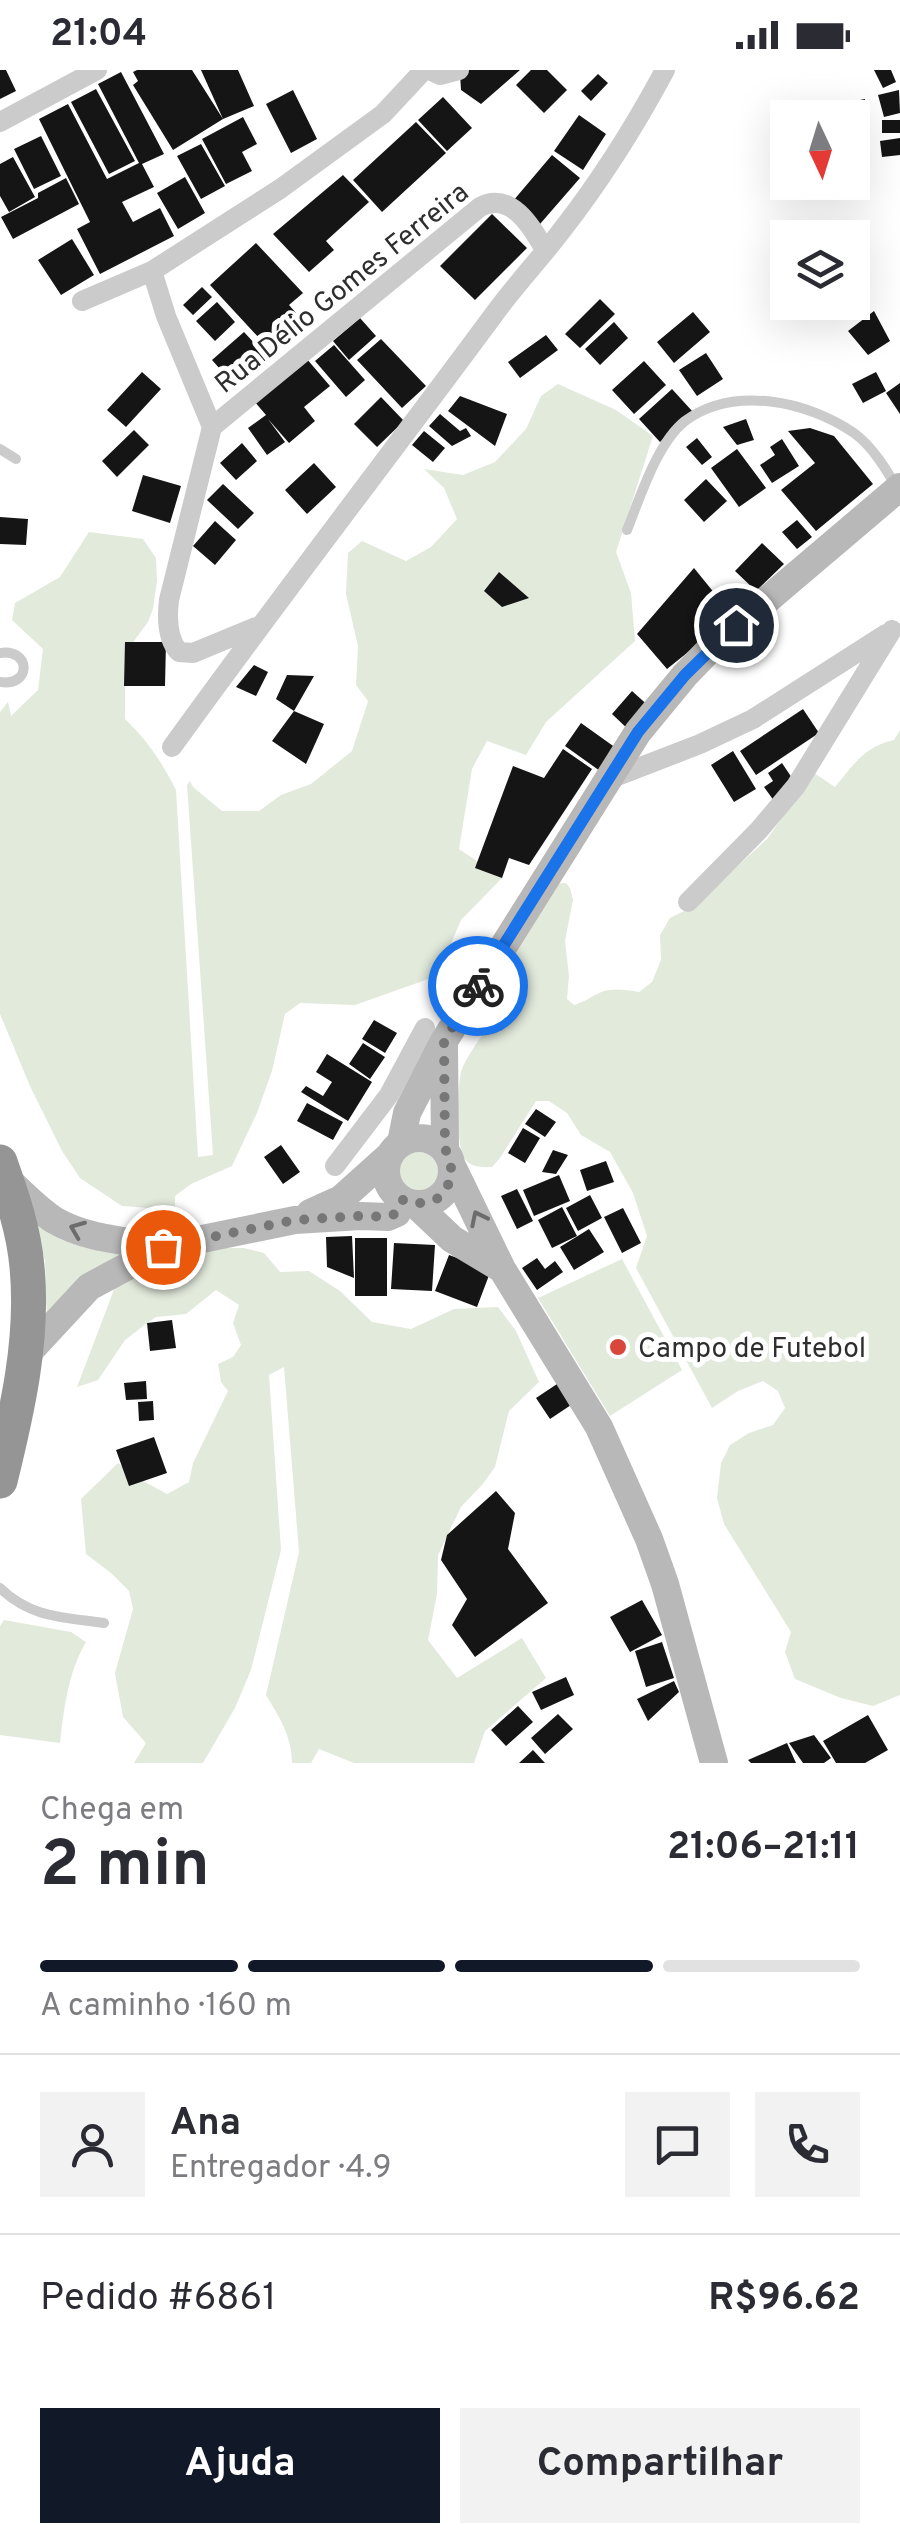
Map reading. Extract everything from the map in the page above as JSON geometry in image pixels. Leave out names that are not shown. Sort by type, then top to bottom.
[{"type":"highway","points":[[0,1481],[26,1356],[29,1299],[22,1235],[3,1170]]},
{"type":"main road","points":[[502,1268],[452,1239],[389,1186],[386,1166],[395,1150],[398,1104],[434,1035],[638,732],[715,644],[899,488]]},
{"type":"main road","points":[[26,1356],[89,1286],[163,1247],[295,1220],[388,1217],[409,1202],[434,1201],[442,1195],[448,1187],[449,1159],[434,1035]]},
{"type":"main road","points":[[295,1220],[341,1199],[395,1150],[419,1138],[438,1143],[502,1268],[599,1427],[650,1539],[714,1763]]},
{"type":"main road","points":[[3,1170],[54,1220],[94,1236],[163,1247]]},
{"type":"street","points":[[0,122],[96,70]]},
{"type":"street","points":[[82,301],[152,272],[280,189],[384,114],[427,70],[440,76],[458,70]]},
{"type":"street","points":[[172,747],[260,625],[562,231],[632,131],[665,70]]},
{"type":"street","name":"Rua Délio Gomes Ferreira","points":[[212,427],[480,207],[492,201],[504,203],[528,223],[545,250]]},
{"type":"street","name":"Rua Délio Gomes Ferreira","points":[[152,272],[212,427],[169,600],[171,641],[179,652],[193,653],[260,625]]},
{"type":"street","points":[[606,780],[753,719],[896,629]]},
{"type":"street","points":[[688,902],[796,786],[896,629]]},
{"type":"street","points":[[334,1166],[398,1104]]},
{"type":"lane","points":[[627,530],[658,455],[684,422],[715,406],[756,400],[812,412],[856,434],[899,488]]},
{"type":"lane","points":[[0,449],[16,458]]},
{"type":"lane","points":[[0,652],[11,651],[24,664],[17,681],[0,682]]},
{"type":"lane","points":[[0,1588],[15,1603],[31,1611],[104,1623]]},
{"type":"shaded area","points":[[558,384],[616,410],[653,436],[616,552],[631,593],[635,641],[546,722],[526,755],[487,741],[472,769],[459,849],[502,878],[461,920],[437,976],[355,1005],[300,1003],[285,1014],[272,1071],[232,1166],[191,1184],[175,1196],[175,1210],[122,1206],[80,1178],[62,1151],[0,1014],[0,712],[8,702],[11,716],[38,690],[43,649],[12,620],[15,603],[60,577],[89,532],[143,539],[156,558],[153,609],[125,666],[125,719],[153,752],[176,790],[198,1157],[213,1155],[187,785],[190,781],[222,811],[259,811],[281,795],[311,784],[352,751],[368,701],[356,685],[358,646],[346,594],[348,553],[362,541],[406,561],[431,547],[457,519],[444,488],[424,469],[463,475],[495,462],[526,429],[541,396]]},
{"type":"shaded area","points":[[900,730],[900,1695],[873,1706],[795,1679],[785,1652],[791,1632],[724,1524],[717,1498],[721,1463],[730,1445],[773,1425],[785,1408],[778,1391],[763,1381],[712,1408],[636,1268],[647,1236],[633,1193],[610,1152],[581,1135],[567,1113],[549,1101],[536,1101],[500,1158],[492,1167],[480,1167],[469,1163],[461,1150],[458,1103],[464,1065],[503,1006],[498,971],[555,884],[566,883],[573,900],[565,941],[567,999],[574,1005],[607,990],[639,992],[652,982],[661,960],[660,935],[670,918],[694,906],[767,839],[814,773],[835,787],[860,758],[894,740]]},
{"type":"shaded area","points":[[419,1148],[435,1155],[442,1171],[435,1187],[419,1194],[403,1187],[396,1171],[403,1155]]},
{"type":"shaded area","points":[[34,1219],[124,1251],[86,1276],[47,1321],[45,1261]]},
{"type":"shaded area","points":[[202,1248],[244,1248],[264,1253],[280,1272],[309,1271],[340,1291],[372,1322],[411,1329],[454,1309],[498,1307],[516,1331],[539,1382],[509,1411],[495,1467],[461,1507],[438,1555],[437,1594],[428,1640],[457,1678],[522,1638],[546,1678],[485,1731],[474,1763],[354,1763],[319,1749],[311,1763],[292,1763],[287,1735],[266,1695],[299,1552],[284,1367],[269,1375],[281,1550],[251,1670],[235,1708],[203,1763],[134,1763],[146,1743],[123,1717],[115,1673],[133,1609],[129,1591],[86,1554],[81,1499],[118,1463],[167,1494],[189,1482],[193,1463],[228,1391],[221,1382],[218,1364],[233,1357],[241,1345],[233,1323],[239,1305],[216,1290],[186,1314],[156,1317],[125,1340],[98,1380],[77,1387],[115,1287],[172,1254]]},
{"type":"shaded area","name":"Campo de Futebol","points":[[622,1259],[682,1370],[610,1416],[538,1298]]},
{"type":"shaded area","points":[[4,1620],[71,1632],[86,1642],[71,1678],[60,1743],[0,1735],[0,1626]]},
{"type":"building","points":[[0,70],[6,70],[16,91],[0,99]]},
{"type":"building","points":[[192,70],[223,119],[173,150],[133,85],[138,81],[133,72]]},
{"type":"building","points":[[201,70],[238,70],[254,106],[223,119]]},
{"type":"building","points":[[463,70],[520,70],[481,104],[461,90]]},
{"type":"building","points":[[531,70],[547,70],[567,90],[544,113],[516,85]]},
{"type":"building","points":[[874,70],[891,70],[896,82],[883,88]]},
{"type":"building","points":[[121,72],[164,154],[142,164],[154,187],[122,202],[133,222],[160,208],[174,236],[100,274],[77,229],[90,222],[39,119],[68,104],[107,179],[139,163],[98,84]]},
{"type":"building","points":[[598,74],[608,83],[591,101],[581,91]]},
{"type":"building","points":[[96,89],[135,161],[109,174],[71,102]]},
{"type":"building","points":[[293,90],[317,139],[291,153],[266,104]]},
{"type":"building","points":[[899,90],[900,113],[884,117],[878,95]]},
{"type":"building","points":[[443,97],[472,128],[447,151],[418,120]]},
{"type":"building","points":[[579,115],[606,134],[583,170],[554,151]]},
{"type":"building","points":[[243,117],[257,144],[242,152],[252,171],[226,184],[202,139]]},
{"type":"building","points":[[882,120],[900,120],[900,133],[882,133]]},
{"type":"building","points":[[416,122],[446,153],[382,212],[353,180]]},
{"type":"building","points":[[41,136],[61,176],[34,189],[14,149]]},
{"type":"building","points":[[900,138],[900,155],[882,157],[880,141]]},
{"type":"building","points":[[201,144],[225,186],[201,199],[177,156]]},
{"type":"building","points":[[552,155],[580,178],[540,224],[513,201]]},
{"type":"building","points":[[13,157],[35,197],[9,212],[0,196],[0,164]]},
{"type":"building","points":[[343,175],[369,202],[326,241],[334,250],[309,272],[273,234]]},
{"type":"building","points":[[185,177],[205,213],[178,229],[157,193]]},
{"type":"building","points":[[66,178],[79,204],[13,239],[1,217]]},
{"type":"building","points":[[492,214],[527,248],[475,300],[440,266]]},
{"type":"building","points":[[72,239],[94,275],[61,295],[38,260]]},
{"type":"building","points":[[256,243],[303,293],[289,305],[305,323],[272,352],[210,285]]},
{"type":"building","points":[[202,287],[212,297],[193,315],[183,305]]},
{"type":"building","points":[[600,299],[615,314],[580,348],[565,334]]},
{"type":"building","points":[[217,302],[235,322],[215,341],[196,321]]},
{"type":"building","points":[[874,311],[890,341],[868,355],[848,331],[862,320],[870,320]]},
{"type":"building","points":[[693,312],[710,332],[674,363],[657,342]]},
{"type":"building","points":[[360,318],[376,336],[349,360],[333,341]]},
{"type":"building","points":[[614,322],[628,338],[600,365],[585,349]]},
{"type":"building","points":[[244,332],[268,358],[235,386],[212,360]]},
{"type":"building","points":[[546,335],[558,350],[520,378],[508,362]]},
{"type":"building","points":[[381,339],[426,386],[402,408],[357,360]]},
{"type":"building","points":[[334,345],[365,380],[346,397],[315,361]]},
{"type":"building","points":[[706,353],[723,379],[697,396],[679,370]]},
{"type":"building","points":[[306,358],[330,386],[304,407],[315,421],[289,443],[268,419],[285,442],[267,455],[248,428],[266,415],[254,401]]},
{"type":"building","points":[[644,361],[666,385],[634,414],[612,390]]},
{"type":"building","points":[[142,372],[161,389],[126,427],[107,410]]},
{"type":"building","points":[[876,372],[886,391],[863,403],[852,384]]},
{"type":"building","points":[[900,383],[900,414],[886,393]]},
{"type":"building","points":[[672,389],[693,412],[660,442],[639,419]]},
{"type":"building","points":[[460,396],[507,414],[495,446],[448,411]]},
{"type":"building","points":[[381,397],[404,421],[377,447],[354,424]]},
{"type":"building","points":[[440,414],[460,431],[466,428],[471,436],[452,446],[429,426]]},
{"type":"building","points":[[746,419],[754,440],[737,445],[723,427]]},
{"type":"building","points":[[810,428],[834,436],[873,484],[816,531],[781,490],[815,463],[788,431]]},
{"type":"building","points":[[134,430],[149,445],[117,477],[102,461]]},
{"type":"building","points":[[424,431],[445,448],[433,462],[412,445]]},
{"type":"building","points":[[697,438],[712,457],[702,465],[686,447]]},
{"type":"building","points":[[782,439],[799,466],[772,483],[760,465],[775,455],[770,447]]},
{"type":"building","points":[[242,443],[257,461],[236,480],[220,463]]},
{"type":"building","points":[[737,449],[766,488],[739,507],[711,468]]},
{"type":"building","points":[[314,463],[336,487],[307,514],[285,490]]},
{"type":"building","points":[[143,475],[181,486],[170,523],[132,511]]},
{"type":"building","points":[[706,479],[727,501],[704,522],[684,500]]},
{"type":"building","points":[[223,484],[254,513],[238,529],[207,500]]},
{"type":"building","points":[[0,517],[28,519],[26,545],[0,544]]},
{"type":"building","points":[[797,520],[812,537],[797,549],[782,532]]},
{"type":"building","points":[[215,521],[236,540],[215,565],[193,546]]},
{"type":"building","points":[[762,543],[784,564],[756,591],[735,571]]},
{"type":"building","points":[[694,568],[733,616],[667,669],[637,634]]},
{"type":"building","points":[[499,572],[529,598],[502,607],[484,591]]},
{"type":"building","points":[[125,642],[166,642],[165,686],[124,686]]},
{"type":"building","points":[[254,665],[268,672],[256,696],[236,687]]},
{"type":"building","points":[[287,675],[314,676],[294,711],[276,699]]},
{"type":"building","points":[[632,691],[652,709],[631,732],[612,714]]},
{"type":"building","points":[[803,709],[819,733],[756,775],[740,751]]},
{"type":"building","points":[[294,711],[324,724],[306,764],[272,741]]},
{"type":"building","points":[[581,723],[616,748],[600,771],[565,746]]},
{"type":"building","points":[[563,749],[592,769],[529,865],[509,858],[502,878],[475,868],[513,766],[544,778]]},
{"type":"building","points":[[733,751],[756,789],[734,802],[711,765]]},
{"type":"building","points":[[782,763],[792,778],[777,805],[764,787],[773,781],[768,773]]},
{"type":"building","points":[[374,1020],[397,1033],[385,1053],[362,1039]]},
{"type":"building","points":[[363,1043],[385,1057],[370,1079],[349,1064]]},
{"type":"building","points":[[327,1054],[372,1082],[348,1121],[301,1092],[306,1086],[323,1096],[332,1082],[316,1072]]},
{"type":"building","points":[[307,1103],[343,1122],[333,1140],[297,1121]]},
{"type":"building","points":[[536,1109],[556,1122],[545,1137],[525,1124]]},
{"type":"building","points":[[523,1128],[540,1138],[525,1163],[508,1153]]},
{"type":"building","points":[[281,1145],[300,1172],[283,1184],[264,1157]]},
{"type":"building","points":[[553,1150],[568,1155],[556,1174],[542,1172]]},
{"type":"building","points":[[606,1161],[614,1182],[587,1191],[580,1170]]},
{"type":"building","points":[[559,1175],[570,1201],[534,1216],[523,1190]]},
{"type":"building","points":[[517,1189],[533,1221],[517,1229],[501,1196]]},
{"type":"building","points":[[590,1195],[602,1218],[578,1231],[566,1208]]},
{"type":"building","points":[[562,1207],[577,1236],[552,1248],[538,1220]]},
{"type":"building","points":[[623,1208],[641,1243],[622,1253],[604,1217]]},
{"type":"building","points":[[589,1229],[604,1252],[574,1270],[560,1247]]},
{"type":"building","points":[[352,1236],[354,1278],[327,1267],[326,1237]]},
{"type":"building","points":[[355,1238],[387,1238],[387,1296],[355,1296]]},
{"type":"building","points":[[394,1243],[435,1245],[432,1291],[391,1289]]},
{"type":"building","points":[[449,1255],[491,1270],[477,1307],[435,1291]]},
{"type":"building","points":[[537,1258],[545,1269],[555,1261],[563,1272],[537,1290],[522,1268]]},
{"type":"building","points":[[172,1320],[176,1348],[150,1351],[147,1323]]},
{"type":"building","points":[[146,1381],[147,1399],[126,1400],[124,1383]]},
{"type":"building","points":[[557,1384],[571,1405],[550,1419],[536,1398]]},
{"type":"building","points":[[153,1401],[154,1420],[139,1421],[138,1402]]},
{"type":"building","points":[[154,1437],[167,1473],[129,1486],[116,1450]]},
{"type":"building","points":[[496,1491],[515,1513],[508,1549],[548,1603],[475,1657],[452,1625],[467,1599],[441,1560],[447,1535]]},
{"type":"building","points":[[642,1600],[662,1635],[630,1652],[610,1617]]},
{"type":"building","points":[[662,1642],[674,1678],[646,1687],[635,1651]]},
{"type":"building","points":[[566,1677],[574,1695],[541,1710],[532,1692]]},
{"type":"building","points":[[674,1681],[679,1692],[648,1721],[637,1699]]},
{"type":"building","points":[[518,1706],[533,1722],[506,1746],[491,1730]]},
{"type":"building","points":[[558,1714],[573,1729],[545,1754],[531,1738]]},
{"type":"building","points":[[868,1715],[888,1750],[865,1763],[836,1763],[823,1741]]},
{"type":"building","points":[[814,1735],[831,1758],[824,1763],[803,1763],[789,1743]]},
{"type":"building","points":[[787,1743],[796,1763],[748,1760]]},
{"type":"building","points":[[533,1750],[545,1763],[519,1763]]},
{"type":"way so far","points":[[163,1247],[295,1220],[388,1217],[397,1213],[403,1200],[424,1204],[442,1195],[453,1168],[445,1149],[444,1041],[478,986]]},
{"type":"place","name":"Campo de Futebol","points":[[618,1347]]},
{"type":"route","points":[[478,986],[638,732],[685,675],[736,625]]}]
